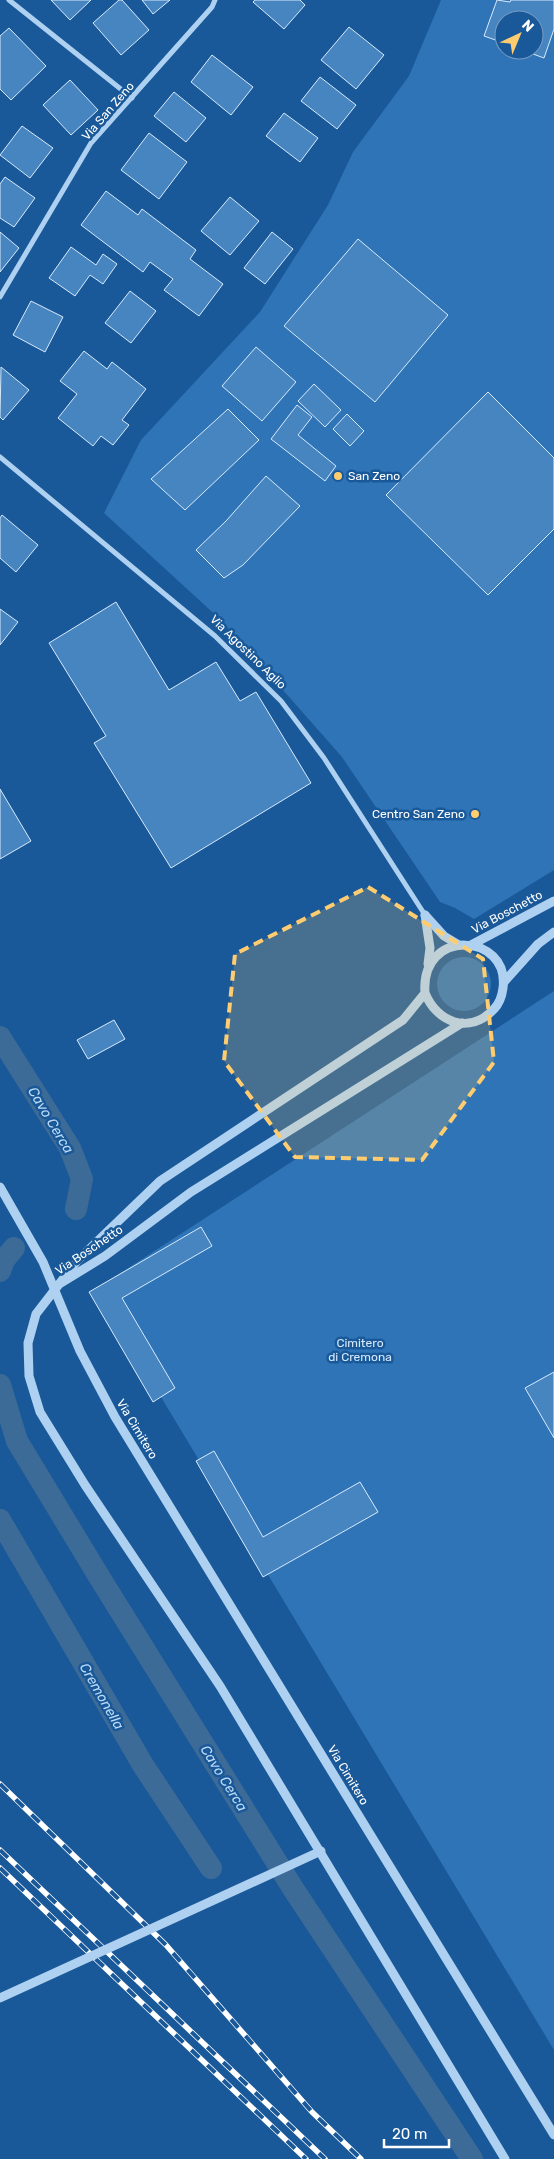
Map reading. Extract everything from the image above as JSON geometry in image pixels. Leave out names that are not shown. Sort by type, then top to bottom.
[{"type":"street","points":[[9,0],[132,98]]},
{"type":"street","name":"Via San Zeno","points":[[0,297],[91,143],[212,7],[215,0]]},
{"type":"street","name":"Via Agostino Aglio","points":[[0,457],[215,636],[281,701],[330,766],[425,915],[444,936],[458,945]]},
{"type":"street","name":"Via Boschetto","points":[[471,945],[554,901]]},
{"type":"street","name":"Via Agostino Aglio","points":[[425,915],[430,948],[427,970]]},
{"type":"street","name":"Via Boschetto","points":[[55,1288],[105,1256],[191,1192],[462,1023],[475,1022],[487,1016],[499,1001],[504,982],[538,944],[554,932]]},
{"type":"street","name":"Via Boschetto","points":[[427,970],[432,960],[439,953],[458,945],[471,945],[484,950],[494,958],[501,969],[504,982]]},
{"type":"street","points":[[427,970],[424,981],[425,993],[430,1005],[438,1014],[449,1021],[462,1023]]},
{"type":"street","name":"Via Boschetto","points":[[55,1288],[77,1261],[160,1181],[403,1020],[425,993]]},
{"type":"street","name":"Via Cimitero","points":[[0,1187],[44,1262],[80,1351],[115,1417],[554,2135]]},
{"type":"street","points":[[55,1288],[36,1314],[28,1343],[29,1376],[40,1412],[85,1485],[220,1686],[505,2159]]},
{"type":"street","points":[[0,1998],[321,1851]]},
{"type":"highlighted area","points":[[368,887],[483,959],[494,1062],[422,1160],[295,1157],[224,1061],[235,954]]},
{"type":"green space","name":"San Zeno","points":[[441,0],[554,0],[554,870],[474,919],[440,902],[342,757],[221,620],[104,513],[141,440],[260,312],[328,205],[353,152],[409,76]]},
{"type":"green space","points":[[459,957],[469,957],[479,961],[487,969],[491,984],[487,999],[479,1007],[469,1011],[459,1011],[449,1007],[441,999],[437,989],[437,979],[441,969],[449,961]]},
{"type":"green space","name":"Cimitero di Cremona","points":[[554,991],[554,2050],[96,1289]]},
{"type":"building","points":[[51,0],[91,0],[70,20]]},
{"type":"building","points":[[119,0],[122,0],[149,30],[121,55],[93,23]]},
{"type":"building","points":[[142,0],[170,0],[153,14]]},
{"type":"building","points":[[255,0],[300,0],[305,5],[284,29],[253,2]]},
{"type":"building","points":[[497,0],[510,2],[511,0],[554,0],[554,29],[544,58],[544,10],[494,10],[494,40],[484,36]]},
{"type":"building","points":[[349,27],[384,55],[356,89],[321,60]]},
{"type":"building","points":[[9,28],[46,66],[11,100],[0,89],[0,36]]},
{"type":"building","points":[[212,55],[253,87],[231,115],[191,82]]},
{"type":"building","points":[[320,77],[356,105],[337,129],[301,101]]},
{"type":"building","points":[[70,80],[98,110],[71,135],[43,105]]},
{"type":"building","points":[[174,92],[206,118],[186,142],[154,116]]},
{"type":"building","points":[[284,113],[318,138],[300,162],[266,136]]},
{"type":"building","points":[[22,126],[53,148],[30,178],[0,155]]},
{"type":"building","points":[[149,133],[187,162],[159,199],[121,170]]},
{"type":"building","points":[[5,177],[35,198],[14,227],[0,218],[0,184]]},
{"type":"building","points":[[106,191],[138,215],[142,209],[196,250],[190,259],[223,284],[199,316],[164,290],[173,279],[150,262],[143,272],[81,225]]},
{"type":"building","points":[[230,197],[259,221],[230,255],[201,231]]},
{"type":"building","points":[[0,232],[19,248],[0,272]]},
{"type":"building","points":[[272,232],[293,249],[265,284],[244,268]]},
{"type":"building","points":[[358,239],[448,315],[375,402],[284,326]]},
{"type":"building","points":[[71,247],[96,265],[103,254],[117,264],[103,284],[90,275],[75,296],[49,278]]},
{"type":"building","points":[[130,291],[156,311],[131,343],[105,323]]},
{"type":"building","points":[[31,301],[63,317],[45,352],[13,335]]},
{"type":"building","points":[[256,347],[296,382],[262,421],[222,386]]},
{"type":"building","points":[[84,351],[107,369],[112,362],[146,389],[122,420],[129,425],[113,445],[101,436],[93,446],[58,418],[77,394],[60,381]]},
{"type":"building","points":[[1,367],[29,390],[3,420],[0,417]]},
{"type":"building","points":[[314,384],[341,410],[325,427],[298,401]]},
{"type":"building","points":[[488,392],[554,458],[554,529],[488,595],[386,495]]},
{"type":"building","points":[[297,405],[312,417],[298,435],[336,466],[325,481],[271,439]]},
{"type":"building","points":[[228,409],[259,440],[185,510],[151,479]]},
{"type":"building","points":[[347,414],[364,431],[350,446],[333,429]]},
{"type":"building","points":[[266,476],[300,506],[243,565],[224,578],[196,550],[226,521]]},
{"type":"building","points":[[2,515],[38,545],[16,572],[0,558],[0,518]]},
{"type":"building","points":[[116,602],[169,690],[216,662],[240,701],[256,692],[311,783],[171,868],[94,743],[106,736],[49,643]]},
{"type":"building","points":[[0,609],[18,622],[0,645]]},
{"type":"building","points":[[0,789],[31,841],[0,859]]},
{"type":"building","points":[[114,1020],[125,1039],[88,1059],[77,1040]]},
{"type":"building","points":[[201,1227],[212,1246],[122,1298],[175,1388],[153,1402],[89,1292]]},
{"type":"building","points":[[554,1372],[554,1438],[525,1388]]},
{"type":"building","points":[[214,1451],[263,1537],[360,1482],[378,1512],[263,1577],[196,1461]]},
{"type":"waterway","name":"Cavo Cerca","points":[[0,1037],[70,1148],[82,1179],[76,1209]]},
{"type":"waterway","name":"Cavo Cerca","points":[[0,1271],[4,1260],[14,1248]]},
{"type":"waterway","name":"Cavo Cerca","points":[[0,1385],[17,1441],[103,1583],[294,1890],[472,2159]]},
{"type":"waterway","name":"Cremonella","points":[[0,1520],[143,1765],[211,1868]]},
{"type":"railway","points":[[0,1784],[166,1945],[312,2112],[361,2159]]},
{"type":"railway","points":[[0,1850],[325,2159]]},
{"type":"railway","points":[[0,1868],[306,2159]]},
{"type":"place","name":"San Zeno","points":[[338,476]]},
{"type":"place","name":"Centro San Zeno","points":[[475,814]]}]
